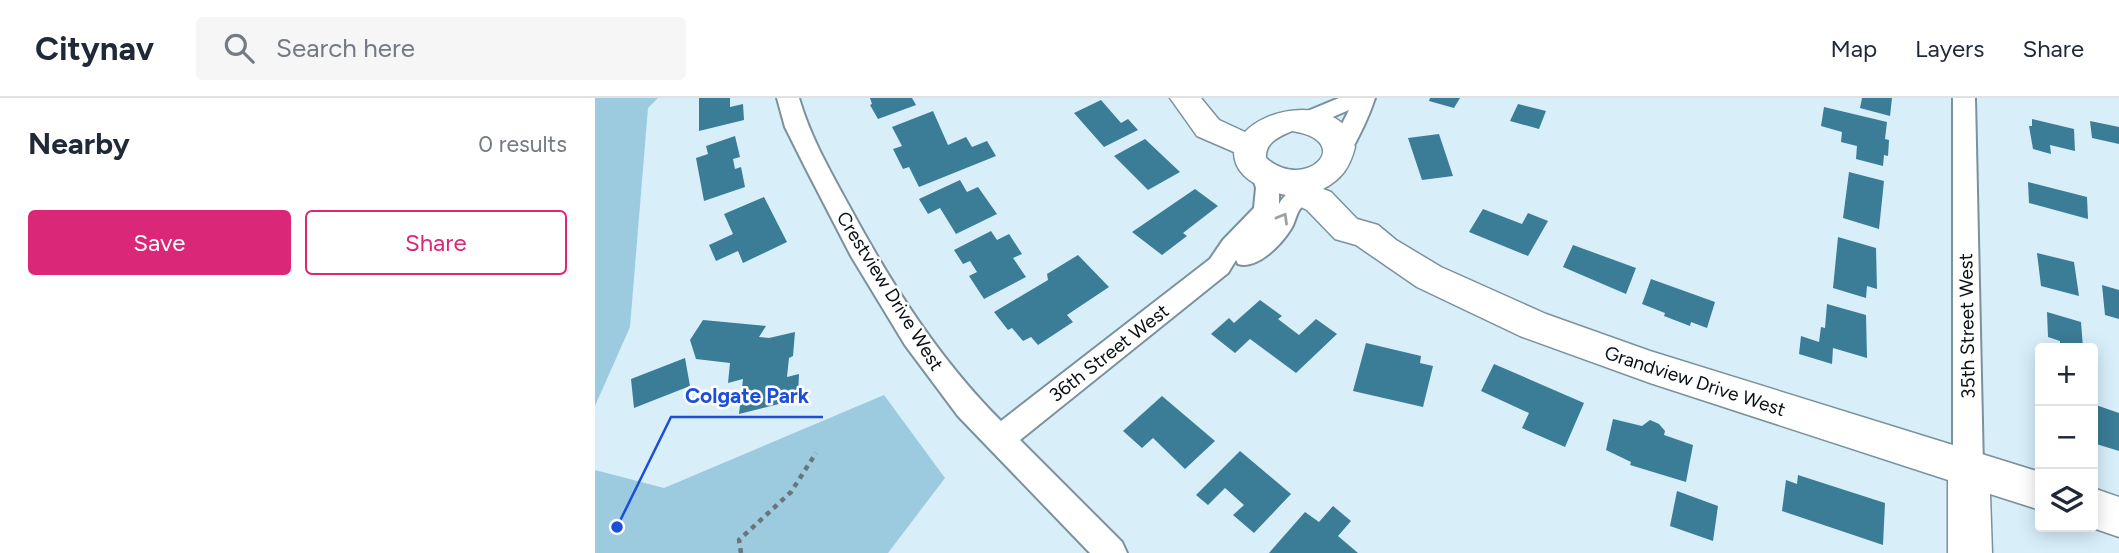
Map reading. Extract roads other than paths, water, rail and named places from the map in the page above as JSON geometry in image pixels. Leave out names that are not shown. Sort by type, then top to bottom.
[{"type":"street","name":"Crestview Drive West","points":[[788,98],[796,127],[860,249],[941,374],[999,440],[1111,553]]},
{"type":"street","points":[[1192,105],[1208,128],[1257,161],[1276,181],[1305,188],[1330,171],[1357,120],[1361,98],[1264,129],[1257,161]]},
{"type":"street","name":"35th Street West","points":[[1964,98],[1970,553]]},
{"type":"street","points":[[1192,105],[1330,130],[1338,139],[1343,185],[1363,216],[1366,234]]},
{"type":"street","name":"36th Street West","points":[[999,440],[1219,266],[1233,246],[1253,228],[1266,210],[1270,194],[1257,161]]},
{"type":"street","name":"36th Street West","points":[[1219,266],[1247,257],[1281,225],[1291,204],[1305,188]]},
{"type":"street","name":"Grandview Drive West","points":[[1305,188],[1347,230],[1366,234],[1384,249],[1429,277],[1545,329],[1650,367],[2035,489]]},
{"type":"street","points":[[2098,510],[2119,517]]},
{"type":"place","name":"Colgate Park","points":[[617,527]]}]
